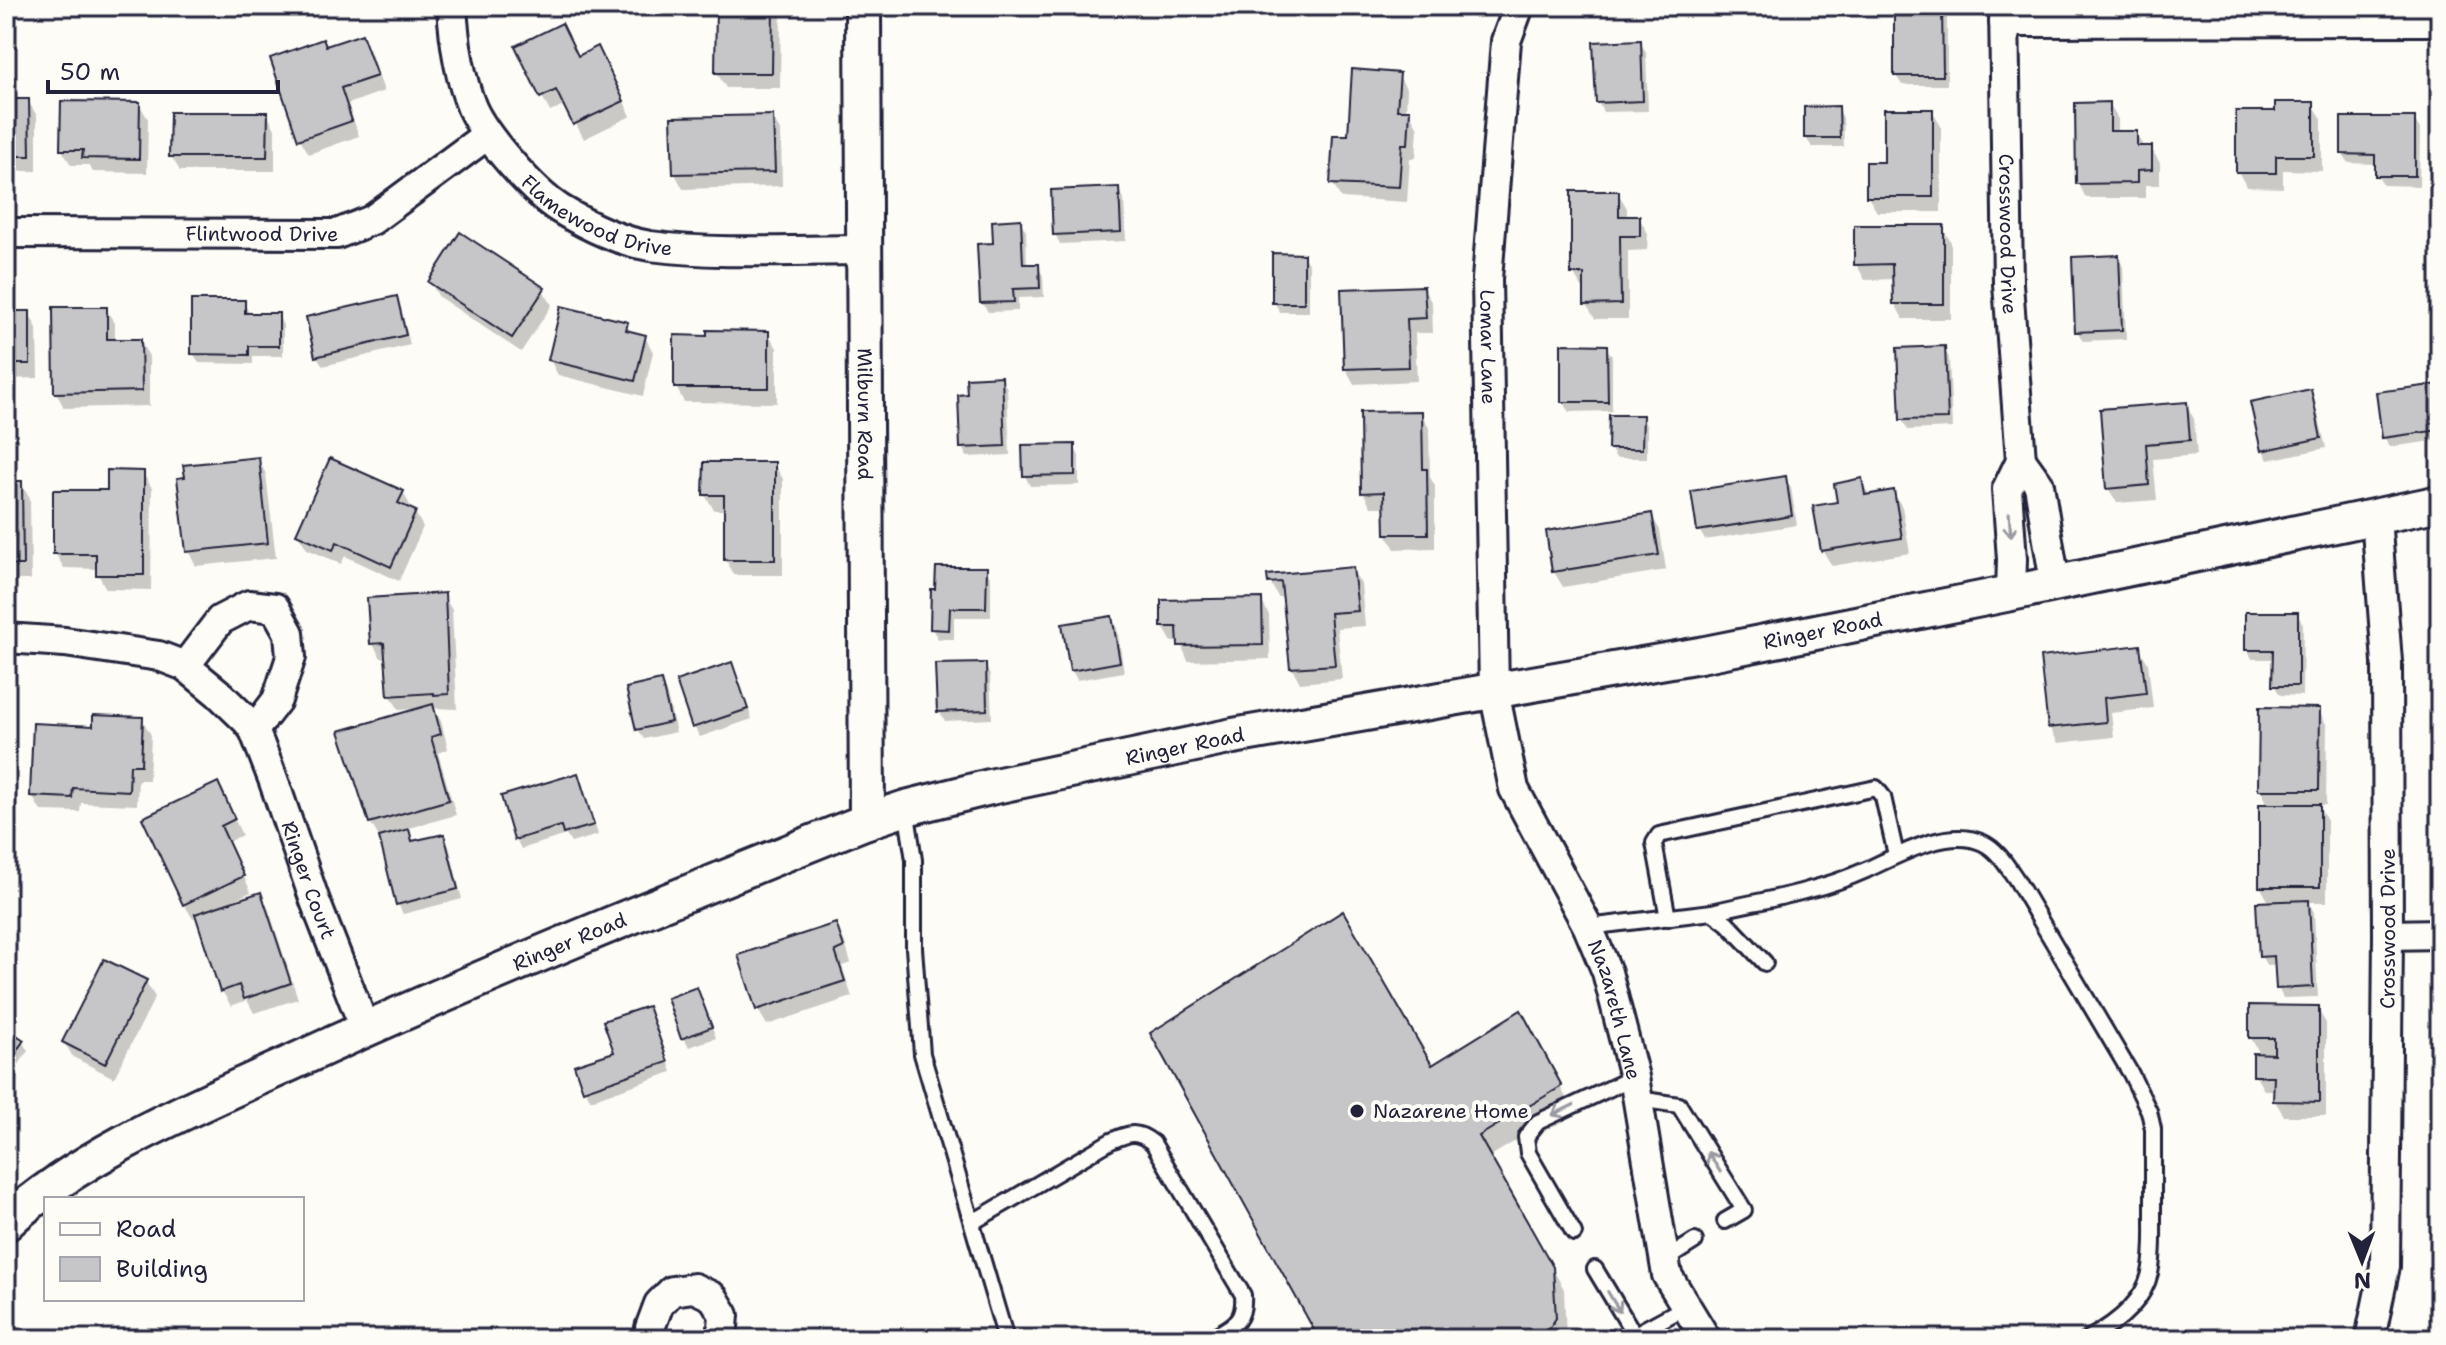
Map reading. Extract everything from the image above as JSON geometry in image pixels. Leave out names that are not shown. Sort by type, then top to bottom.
[{"type":"street","name":"Flamewood Drive","points":[[452,6],[460,68],[472,107],[487,135],[557,207],[599,230],[647,245],[710,250],[864,250]]},
{"type":"street","name":"Milburn Road","points":[[863,6],[867,821]]},
{"type":"street","name":"Lomar Lane","points":[[1494,691],[1487,279],[1506,41],[1519,6]]},
{"type":"street","points":[[2004,14],[2440,21]]},
{"type":"street","name":"Crosswood Drive","points":[[2004,14],[2008,284],[2021,460],[2007,489],[2011,593]]},
{"type":"street","name":"Flintwood Drive","points":[[6,233],[337,234],[372,220],[487,135]]},
{"type":"street","name":"Crosswood Drive","points":[[2021,460],[2039,485],[2055,583]]},
{"type":"street","name":"Ringer Road","points":[[6,1223],[51,1187],[124,1144],[198,1106],[365,1029],[603,927],[906,808],[1066,770],[1233,736],[1700,655],[2440,503]]},
{"type":"street","name":"Crosswood Drive","points":[[2370,1339],[2385,1254],[2388,935],[2387,662],[2376,517]]},
{"type":"street","points":[[185,666],[220,620],[249,605],[275,608],[289,633],[291,657],[277,700],[254,730]]},
{"type":"street","name":"Ringer Court","points":[[6,638],[65,642],[159,656],[185,666],[218,693],[254,730],[365,1029]]},
{"type":"street","name":"Nazareth Lane","points":[[1494,691],[1514,789],[1588,927],[1607,972],[1636,1088],[1667,1275],[1706,1339]]},
{"type":"street","points":[[2388,935],[2440,934]]},
{"type":"street","points":[[654,1339],[650,1328],[659,1304],[672,1291],[694,1288],[713,1297],[724,1315],[722,1339]]},
{"type":"lane","points":[[1668,918],[1654,843],[1659,835],[1876,788],[1883,797],[1896,855]]},
{"type":"lane","points":[[906,808],[914,860],[914,948],[922,1054],[1006,1339]]},
{"type":"lane","points":[[1588,927],[1712,912],[1806,891],[1865,871],[1896,855],[1938,840],[1963,838],[1983,843],[2000,857],[2115,1048],[2149,1111],[2153,1129],[2153,1251],[2150,1275],[2138,1298],[2124,1315],[2108,1329],[2088,1339]]},
{"type":"lane","points":[[1712,912],[1727,923],[1765,963]]},
{"type":"lane","points":[[1574,1233],[1528,1153],[1526,1137],[1538,1122],[1636,1088],[1679,1105],[1744,1210],[1725,1221]]},
{"type":"lane","points":[[973,1222],[1111,1141],[1127,1134],[1141,1134],[1153,1143],[1243,1295],[1245,1311],[1235,1324],[1209,1339]]},
{"type":"lane","points":[[1665,1260],[1695,1241]]},
{"type":"lane","points":[[1595,1269],[1630,1337],[1687,1306]]},
{"type":"building","points":[[716,6],[773,6],[772,73],[715,73]]},
{"type":"building","points":[[1894,6],[1942,6],[1943,76],[1894,76]]},
{"type":"building","points":[[562,23],[578,56],[598,46],[624,101],[573,125],[556,90],[540,98],[515,46]]},
{"type":"building","points":[[362,34],[377,76],[341,88],[352,121],[298,140],[270,58],[323,39],[326,46]]},
{"type":"building","points":[[1641,40],[1643,101],[1596,103],[1593,42]]},
{"type":"building","points":[[1352,69],[1400,73],[1397,110],[1410,110],[1408,144],[1402,144],[1399,187],[1330,184],[1333,135],[1348,135]]},
{"type":"building","points":[[6,99],[29,99],[30,156],[6,156]]},
{"type":"building","points":[[61,101],[140,102],[139,159],[82,158],[83,150],[60,150]]},
{"type":"building","points":[[2110,102],[2110,131],[2137,131],[2137,146],[2152,146],[2152,170],[2137,171],[2137,183],[2076,184],[2075,103]]},
{"type":"building","points":[[2275,102],[2314,102],[2314,156],[2276,156],[2276,173],[2236,173],[2236,111],[2275,111]]},
{"type":"building","points":[[1839,106],[1840,138],[1804,138],[1804,107]]},
{"type":"building","points":[[1884,109],[1933,109],[1933,197],[1866,197],[1866,162],[1884,162]]},
{"type":"building","points":[[170,112],[268,112],[267,157],[169,157]]},
{"type":"building","points":[[773,115],[775,172],[673,174],[671,117]]},
{"type":"building","points":[[2341,117],[2415,117],[2415,176],[2375,176],[2375,155],[2341,154]]},
{"type":"building","points":[[1119,187],[1121,232],[1053,235],[1051,190]]},
{"type":"building","points":[[1571,191],[1619,191],[1619,216],[1640,216],[1640,236],[1620,236],[1621,304],[1584,305],[1584,274],[1571,274]]},
{"type":"building","points":[[1021,219],[1023,264],[1039,264],[1040,288],[1013,289],[1014,302],[980,303],[977,244],[993,243],[992,221]]},
{"type":"building","points":[[1854,225],[1944,225],[1944,304],[1893,304],[1892,264],[1854,265]]},
{"type":"building","points":[[460,232],[545,288],[512,338],[428,282]]},
{"type":"building","points":[[1272,253],[1304,254],[1304,303],[1272,303]]},
{"type":"building","points":[[2119,255],[2122,330],[2075,332],[2072,257]]},
{"type":"building","points":[[1424,286],[1426,318],[1407,319],[1409,367],[1344,369],[1341,289]]},
{"type":"building","points":[[397,296],[406,335],[315,357],[306,317]]},
{"type":"building","points":[[191,300],[245,300],[245,313],[279,313],[279,346],[249,346],[249,355],[191,354]]},
{"type":"building","points":[[561,306],[628,322],[626,330],[646,335],[635,381],[548,360]]},
{"type":"building","points":[[53,307],[107,307],[107,339],[141,339],[142,391],[54,393]]},
{"type":"building","points":[[6,311],[30,311],[30,364],[6,364]]},
{"type":"building","points":[[707,330],[769,331],[769,388],[674,388],[674,335],[707,336]]},
{"type":"building","points":[[1561,344],[1607,345],[1608,402],[1561,402]]},
{"type":"building","points":[[1945,346],[1948,419],[1900,420],[1897,348]]},
{"type":"building","points":[[1002,376],[1005,446],[960,448],[958,395],[967,394],[966,378]]},
{"type":"building","points":[[2440,384],[2440,430],[2382,438],[2376,392]]},
{"type":"building","points":[[2311,389],[2321,438],[2261,451],[2250,402]]},
{"type":"building","points":[[2187,402],[2190,440],[2146,444],[2149,485],[2106,489],[2100,409]]},
{"type":"building","points":[[1422,411],[1428,534],[1385,534],[1384,492],[1361,493],[1360,412]]},
{"type":"building","points":[[1609,415],[1643,415],[1642,449],[1608,449]]},
{"type":"building","points":[[1075,444],[1075,475],[1023,476],[1022,445]]},
{"type":"building","points":[[259,457],[268,543],[186,552],[177,478],[185,477],[183,465]]},
{"type":"building","points":[[330,458],[404,491],[398,503],[416,511],[391,567],[337,542],[333,550],[296,534]]},
{"type":"building","points":[[704,462],[775,462],[775,560],[724,560],[724,495],[703,495]]},
{"type":"building","points":[[107,470],[144,471],[144,575],[96,575],[96,554],[53,554],[53,490],[107,490]]},
{"type":"building","points":[[1786,476],[1792,516],[1697,531],[1691,491]]},
{"type":"building","points":[[1862,478],[1865,495],[1894,490],[1902,538],[1821,551],[1813,506],[1837,502],[1834,484]]},
{"type":"building","points":[[6,481],[22,481],[23,565],[6,565]]},
{"type":"building","points":[[1652,513],[1659,555],[1552,572],[1546,531]]},
{"type":"building","points":[[936,567],[987,567],[986,608],[950,608],[949,630],[930,629],[931,589],[935,589]]},
{"type":"building","points":[[1353,567],[1358,611],[1330,613],[1335,665],[1290,668],[1281,582],[1268,583],[1267,575]]},
{"type":"building","points":[[445,593],[449,694],[388,696],[384,643],[370,644],[367,598]]},
{"type":"building","points":[[1262,598],[1263,645],[1178,646],[1177,627],[1161,627],[1161,600]]},
{"type":"building","points":[[2245,612],[2298,612],[2298,686],[2272,686],[2273,650],[2245,650]]},
{"type":"building","points":[[1112,616],[1120,662],[1070,671],[1062,624]]},
{"type":"building","points":[[2140,645],[2146,693],[2104,698],[2106,722],[2048,728],[2040,657]]},
{"type":"building","points":[[732,662],[748,709],[692,728],[676,681]]},
{"type":"building","points":[[986,663],[987,710],[937,712],[935,664]]},
{"type":"building","points":[[661,680],[671,722],[636,730],[626,688]]},
{"type":"building","points":[[433,704],[441,734],[431,737],[449,800],[369,823],[339,731]]},
{"type":"building","points":[[2259,707],[2320,708],[2319,790],[2258,790]]},
{"type":"building","points":[[93,715],[143,717],[141,765],[130,765],[129,791],[73,788],[72,798],[30,796],[33,723],[93,726]]},
{"type":"building","points":[[578,773],[594,825],[563,834],[561,826],[514,840],[501,796]]},
{"type":"building","points":[[218,782],[235,819],[221,826],[244,876],[183,905],[142,818]]},
{"type":"building","points":[[2259,804],[2320,804],[2320,887],[2259,887]]},
{"type":"building","points":[[409,829],[412,841],[444,834],[458,889],[396,905],[379,837]]},
{"type":"building","points":[[261,892],[291,983],[244,999],[239,985],[220,992],[195,914]]},
{"type":"building","points":[[2309,900],[2313,987],[2276,989],[2274,956],[2259,957],[2256,902]]},
{"type":"building","name":"Nazarene Home","points":[[1343,911],[1432,1065],[1521,1010],[1562,1086],[1479,1136],[1553,1267],[1556,1318],[1543,1339],[1319,1339],[1150,1033]]},
{"type":"building","points":[[836,923],[844,947],[835,951],[845,981],[756,1010],[738,955]]},
{"type":"building","points":[[104,959],[147,980],[105,1064],[62,1042]]},
{"type":"building","points":[[697,987],[712,1027],[681,1039],[667,998]]},
{"type":"building","points":[[2249,1005],[2319,1006],[2319,1102],[2273,1101],[2274,1076],[2253,1076],[2253,1053],[2274,1054],[2274,1038],[2249,1038]]},
{"type":"building","points":[[648,1006],[668,1062],[583,1091],[574,1065],[614,1052],[603,1021]]},
{"type":"building","points":[[6,1028],[24,1040],[6,1066]]},
{"type":"place","name":"Nazarene Home","points":[[1357,1111]]}]
